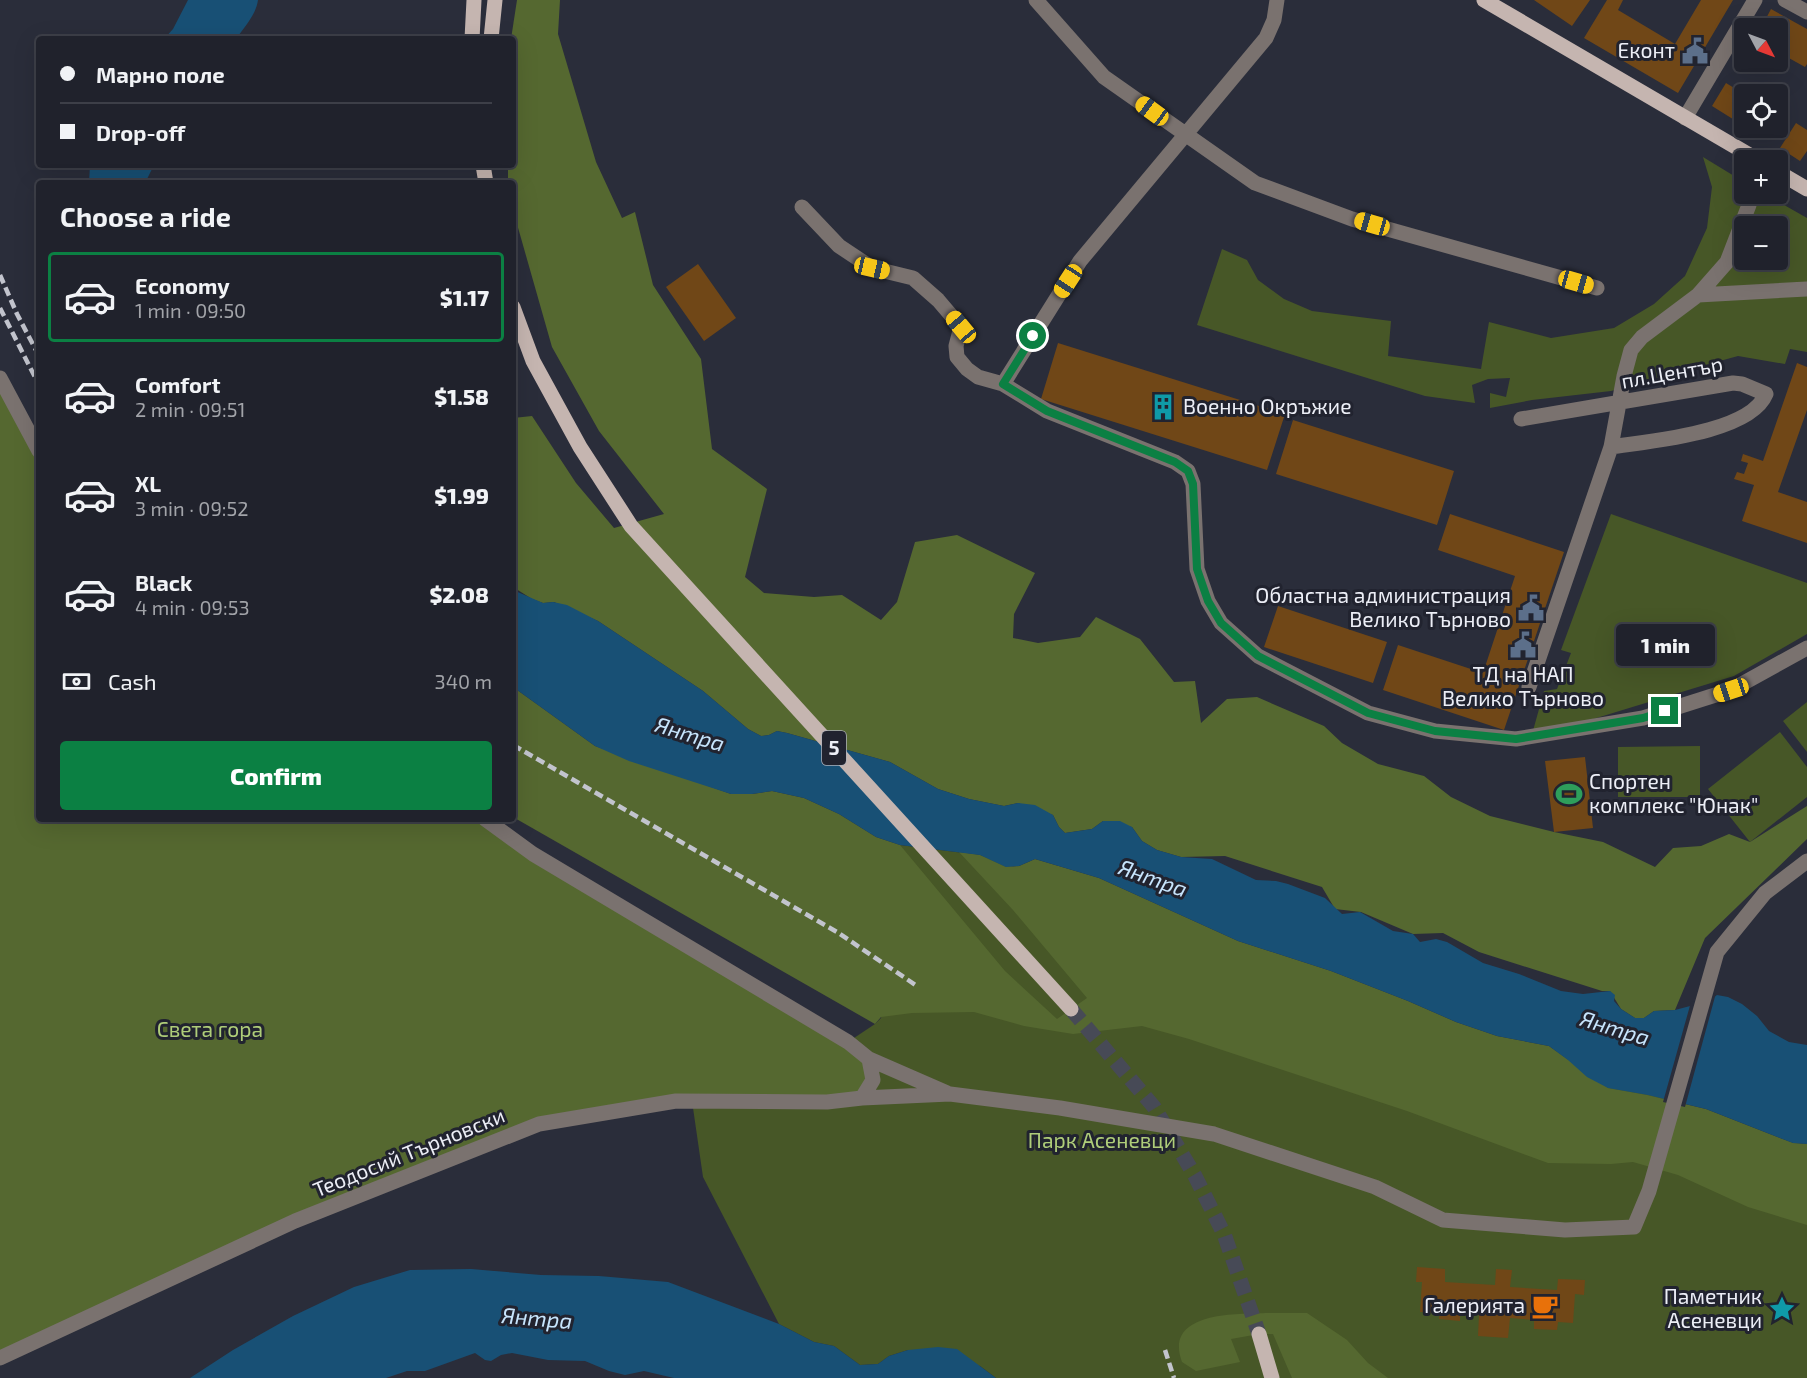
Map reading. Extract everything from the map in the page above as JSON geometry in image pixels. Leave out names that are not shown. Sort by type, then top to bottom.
[{"type":"main road","points":[[472,36],[474,0]]},
{"type":"main road","points":[[491,36],[495,0]]},
{"type":"main road","points":[[1485,0],[1738,150]]},
{"type":"main road","points":[[1788,178],[1807,189]]},
{"type":"main road","name":"5","points":[[516,315],[533,361],[580,447],[631,526],[1071,1009]]},
{"type":"main road","points":[[1259,1334],[1272,1378]]},
{"type":"street","points":[[1036,0],[1104,77],[1255,183],[1352,219],[1597,288]]},
{"type":"street","points":[[1003,384],[1080,261],[1266,38],[1274,20],[1277,0]]},
{"type":"street","points":[[1684,118],[1755,0]]},
{"type":"street","points":[[1785,0],[1807,12]]},
{"type":"street","points":[[1529,687],[1611,447],[1618,404],[1631,350],[1642,337],[1698,295],[1727,262],[1749,204]]},
{"type":"street","points":[[802,207],[839,246],[872,268],[913,278],[938,300],[961,327],[956,346],[957,357],[966,369],[978,377],[1003,384],[1047,411],[1175,462],[1188,471],[1193,484],[1197,569],[1208,601],[1221,623],[1258,656],[1368,713],[1435,731],[1516,739],[1643,718],[1731,690],[1807,648]]},
{"type":"street","points":[[1698,295],[1807,289]]},
{"type":"street","points":[[0,378],[36,445]]},
{"type":"street","name":"пл.Център","points":[[1521,419],[1733,383],[1742,384],[1766,394],[1762,403],[1751,413],[1710,431],[1611,447]]},
{"type":"street","points":[[489,822],[533,854],[848,1042],[869,1059],[950,1095],[1060,1108],[1214,1134],[1375,1187],[1443,1220],[1565,1230],[1634,1227],[1649,1191],[1717,952],[1765,893],[1807,861]]},
{"type":"street","points":[[862,1098],[873,1080],[869,1059]]},
{"type":"street","name":"Теодосий Търновски","points":[[0,1358],[295,1221],[539,1124],[676,1101],[827,1102],[862,1098],[950,1095]]},
{"type":"green space","points":[[517,0],[560,0],[558,34],[596,162],[622,218],[635,212],[653,285],[701,359],[712,449],[767,489],[745,577],[764,593],[814,597],[842,595],[881,620],[897,602],[915,542],[957,535],[1035,573],[1014,614],[1013,638],[1038,643],[1080,637],[1096,617],[1140,639],[1174,682],[1195,681],[1201,723],[1227,699],[1257,697],[1324,726],[1342,743],[1378,764],[1424,776],[1451,797],[1490,816],[1603,842],[1655,867],[1673,848],[1701,846],[1729,834],[1750,842],[1807,806],[1807,839],[1705,938],[1675,1010],[1654,1011],[1644,1018],[1635,1018],[1621,1009],[1610,991],[1602,991],[1479,952],[1443,933],[1413,934],[1361,912],[1335,909],[1322,887],[1225,856],[1181,857],[1157,850],[1142,841],[1132,827],[1103,821],[1092,829],[1065,833],[1053,815],[1018,803],[1004,806],[969,799],[938,789],[890,762],[787,733],[777,731],[761,736],[748,729],[703,691],[598,621],[554,602],[543,603],[532,599],[516,589],[516,418],[532,416],[576,483],[614,528],[664,514],[599,431],[552,347],[516,221],[516,180],[508,180],[508,168],[516,168],[516,36],[511,36]]},
{"type":"green space","points":[[1703,157],[1734,176],[1734,204],[1782,204],[1807,218],[1807,352],[1790,349],[1785,364],[1738,356],[1611,391],[1532,400],[1490,408],[1490,393],[1506,397],[1510,378],[1488,379],[1472,385],[1475,403],[1425,396],[1197,325],[1222,249],[1247,260],[1258,280],[1284,299],[1312,311],[1391,321],[1388,356],[1481,369],[1489,322],[1551,338],[1614,328],[1654,304],[1685,276],[1707,228],[1712,187]]},
{"type":"green space","name":"Света гора","points":[[0,378],[36,445],[36,822],[490,822],[869,1059],[862,1098],[676,1101],[539,1124],[295,1221],[0,1358]]},
{"type":"green space","points":[[1611,514],[1807,583],[1807,634],[1734,676],[1531,738],[1544,691],[1557,689],[1571,653],[1561,650]]},
{"type":"green space","points":[[516,689],[595,746],[731,794],[772,791],[804,798],[839,814],[876,837],[900,845],[1005,971],[1057,1019],[1087,998],[1013,910],[959,852],[980,855],[1006,867],[1019,866],[1035,859],[1099,878],[1238,941],[1331,971],[1456,1022],[1497,1036],[1549,1046],[1608,1088],[1706,1109],[1793,1143],[1807,1144],[1807,1225],[1748,1207],[1678,1175],[1633,1162],[1548,1163],[1407,1111],[1189,1039],[1142,1026],[1073,1034],[1024,1026],[974,1012],[912,1013],[881,1017],[875,1024],[516,819]]},
{"type":"green space","points":[[1807,702],[1807,752],[1783,721]]},
{"type":"green space","points":[[1780,732],[1807,767],[1807,797],[1750,842],[1708,789]]},
{"type":"green space","points":[[1700,746],[1700,797],[1618,797],[1618,747]]},
{"type":"green space","name":"Парк Асеневци","points":[[900,845],[980,855],[1793,1143],[1807,1144],[1807,1378],[996,1378],[980,1366],[908,1350],[889,1356],[878,1364],[860,1365],[834,1346],[814,1342],[779,1324],[703,1177],[692,1101],[848,1042],[881,1018]]},
{"type":"green space","points":[[1307,1313],[1347,1340],[1368,1363],[1388,1378],[1292,1378],[1273,1334],[1231,1339],[1240,1362],[1196,1371],[1182,1362],[1179,1345],[1183,1333],[1193,1324],[1223,1315]]},
{"type":"water","points":[[188,0],[258,0],[252,16],[238,36],[167,36],[173,29]]},
{"type":"water","points":[[90,168],[152,168],[146,180],[89,180]]},
{"type":"water","name":"Янтра","points":[[516,591],[543,603],[553,602],[567,605],[598,621],[703,691],[748,729],[761,736],[777,731],[787,733],[890,762],[938,789],[969,799],[1004,806],[1018,803],[1035,805],[1053,815],[1065,833],[1092,829],[1103,821],[1120,821],[1132,827],[1142,841],[1157,850],[1181,857],[1212,859],[1256,880],[1288,884],[1325,898],[1342,914],[1360,912],[1393,931],[1413,934],[1420,942],[1436,939],[1447,942],[1483,963],[1519,974],[1561,991],[1583,994],[1610,991],[1615,995],[1614,1001],[1621,1009],[1635,1018],[1644,1018],[1654,1011],[1675,1010],[1709,1001],[1717,995],[1728,997],[1742,1004],[1757,1016],[1769,1031],[1789,1042],[1807,1045],[1807,1144],[1793,1143],[1706,1109],[1608,1088],[1587,1077],[1549,1046],[1497,1036],[1456,1022],[1331,971],[1238,941],[1099,878],[1035,859],[1019,866],[1006,867],[980,855],[900,845],[876,837],[839,814],[804,798],[772,791],[731,794],[629,761],[595,746],[516,689]]},
{"type":"water","name":"Янтра","points":[[471,1269],[668,1282],[779,1324],[814,1342],[834,1346],[860,1365],[878,1364],[889,1356],[908,1350],[938,1347],[957,1349],[996,1378],[674,1378],[644,1371],[625,1375],[585,1361],[548,1360],[512,1353],[501,1355],[491,1361],[475,1353],[425,1371],[407,1371],[386,1378],[190,1378],[233,1350],[293,1316],[354,1287],[410,1270]]},
{"type":"pier","points":[[1716,993],[1685,1107],[1663,1102],[1691,1002],[1708,998]]},
{"type":"building","points":[[1534,0],[1590,0],[1572,26]]},
{"type":"building","points":[[1607,0],[1623,0],[1618,10],[1675,44],[1701,0],[1733,0],[1678,93],[1584,38]]},
{"type":"building","points":[[1771,9],[1787,18],[1766,18]]},
{"type":"building","points":[[1788,18],[1807,29],[1807,64],[1805,67],[1788,58]]},
{"type":"building","points":[[1726,83],[1734,88],[1734,120],[1712,106]]},
{"type":"building","points":[[1796,123],[1807,130],[1807,151],[1800,161],[1788,153],[1788,150],[1780,148]]},
{"type":"building","points":[[698,264],[736,318],[704,341],[666,287]]},
{"type":"building","name":"Военно Окръжие","points":[[1058,343],[1285,414],[1267,470],[1041,399]]},
{"type":"building","points":[[1797,363],[1807,367],[1807,410],[1778,492],[1807,502],[1807,543],[1742,521],[1754,485],[1734,479],[1737,472],[1744,474],[1748,463],[1741,461],[1743,454],[1763,461]]},
{"type":"building","name":"Военно Окръжие","points":[[1293,420],[1454,471],[1437,525],[1276,474]]},
{"type":"building","points":[[1450,514],[1564,552],[1504,730],[1383,690],[1398,645],[1483,673],[1515,576],[1438,550]]},
{"type":"building","points":[[1278,606],[1387,642],[1373,683],[1264,647]]},
{"type":"building","name":"Спортен комплекс \"Юнак\"","points":[[1585,757],[1593,828],[1554,832],[1545,761]]},
{"type":"building","points":[[1417,1267],[1445,1269],[1445,1282],[1495,1285],[1496,1269],[1512,1270],[1510,1287],[1557,1290],[1558,1279],[1585,1280],[1584,1295],[1575,1294],[1573,1323],[1558,1322],[1557,1330],[1534,1329],[1534,1320],[1510,1318],[1508,1338],[1478,1336],[1479,1315],[1460,1314],[1460,1321],[1439,1319],[1440,1313],[1420,1312],[1422,1282],[1416,1282]]},
{"type":"tunnel","points":[[1071,1009],[1154,1107],[1195,1176],[1224,1234],[1259,1334]]},
{"type":"railway","points":[[0,275],[36,350]]},
{"type":"railway","points":[[0,308],[36,379]]},
{"type":"railway","points":[[516,747],[837,932],[917,986]]},
{"type":"railway","points":[[1165,1350],[1174,1378]]},
{"type":"place","name":"Еконт","points":[[1695,51]]},
{"type":"place","name":"Военно Окръжие","points":[[1163,407]]},
{"type":"place","name":"Областна администрация Велико Търново","points":[[1531,608]]},
{"type":"place","name":"ТД на НАП Велико Търново","points":[[1523,645]]},
{"type":"place","name":"Спортен комплекс \"Юнак\"","points":[[1569,794]]},
{"type":"place","name":"Галерията","points":[[1545,1306]]},
{"type":"place","name":"Паметник Асеневци","points":[[1782,1309]]},
{"type":"route","points":[[1033,336],[1003,384],[1047,411],[1175,462],[1188,471],[1193,484],[1197,569],[1208,601],[1221,623],[1258,656],[1368,713],[1435,731],[1516,739],[1643,718],[1665,711]]}]
